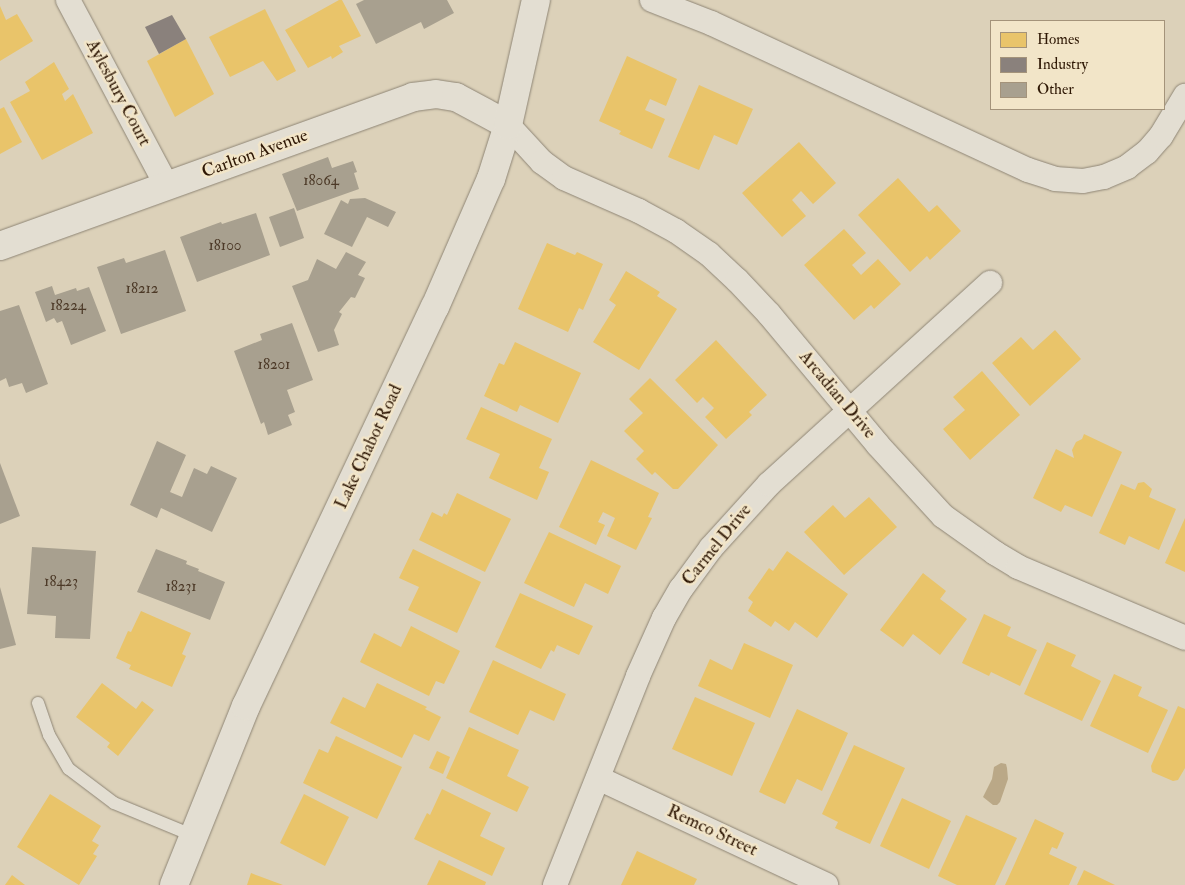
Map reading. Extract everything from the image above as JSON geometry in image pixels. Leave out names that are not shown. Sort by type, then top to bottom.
[{"type":"main road","name":"Lake Chabot Road","points":[[174,885],[246,706],[435,306],[491,179],[508,124],[536,0]]},
{"type":"main road","name":"Carlton Avenue","points":[[0,246],[424,95],[436,94],[456,97],[508,124]]},
{"type":"street","name":"Aylesbury Court","points":[[68,0],[168,186]]},
{"type":"street","points":[[652,0],[711,23],[1028,170],[1055,179],[1083,182],[1104,177],[1127,167],[1146,152],[1161,136],[1185,96]]},
{"type":"street","name":"Arcadian Drive","points":[[508,124],[542,162],[564,178],[639,211],[676,231],[709,254],[738,280],[943,516],[1018,567],[1185,638]]},
{"type":"street","name":"Carmel Drive","points":[[555,885],[638,676],[664,618],[681,589],[736,519],[769,484],[990,283]]},
{"type":"street","name":"Remco Street","points":[[598,778],[826,885]]},
{"type":"lane","points":[[38,703],[49,734],[69,769],[114,802],[194,836]]},
{"type":"shaded area","points":[[1001,763],[1006,764],[1008,779],[1000,802],[997,805],[993,805],[983,797],[992,779],[994,767]]},
{"type":"building: Homes","points":[[342,0],[361,36],[339,46],[343,52],[332,59],[331,56],[308,68],[285,30]]},
{"type":"building: Homes","points":[[0,6],[6,20],[17,14],[33,41],[0,61]]},
{"type":"building: Homes","points":[[265,9],[296,71],[277,81],[263,61],[230,77],[209,37]]},
{"type":"building: Homes","points":[[186,39],[214,94],[175,117],[147,61]]},
{"type":"building: Homes","points":[[627,56],[677,79],[666,106],[650,99],[645,110],[665,119],[652,149],[619,134],[621,131],[599,121]]},
{"type":"building: Homes","points":[[54,62],[69,89],[62,94],[65,101],[73,94],[93,133],[42,160],[10,102],[30,91],[25,82]]},
{"type":"building: Homes","points":[[699,85],[753,109],[737,145],[714,135],[699,170],[668,157]]},
{"type":"building: Homes","points":[[4,107],[22,142],[0,154],[0,109]]},
{"type":"building: Homes","points":[[799,142],[836,183],[813,204],[801,191],[792,200],[806,216],[782,237],[742,193]]},
{"type":"building: Homes","points":[[898,178],[929,212],[937,205],[961,231],[930,260],[927,256],[910,272],[858,215]]},
{"type":"building: Homes","points":[[844,229],[866,253],[852,265],[861,275],[878,259],[901,284],[874,309],[871,305],[854,320],[804,265]]},
{"type":"building: Homes","points":[[547,243],[575,255],[577,252],[603,264],[583,310],[579,308],[568,332],[518,309]]},
{"type":"building: Homes","points":[[626,271],[660,292],[657,296],[677,309],[639,370],[593,342],[616,305],[609,300]]},
{"type":"building: Homes","points":[[1055,330],[1081,359],[1030,406],[992,363],[1021,337],[1033,350]]},
{"type":"building: Homes","points":[[716,340],[767,395],[749,412],[752,415],[726,439],[705,417],[714,408],[703,397],[697,403],[675,380]]},
{"type":"building: Homes","points":[[515,342],[581,373],[558,423],[520,405],[517,412],[484,396],[499,363],[504,365]]},
{"type":"building: Homes","points":[[982,371],[1020,415],[970,460],[943,429],[965,410],[953,397]]},
{"type":"building: Homes","points":[[650,378],[718,445],[678,489],[673,489],[655,472],[652,475],[636,459],[644,451],[624,431],[643,413],[629,399]]},
{"type":"building: Homes","points":[[481,407],[552,439],[539,468],[549,472],[537,500],[489,478],[500,454],[466,439]]},
{"type":"building: Homes","points":[[1084,434],[1122,452],[1092,517],[1065,505],[1061,512],[1033,498],[1056,449],[1074,458],[1072,450],[1076,442],[1082,439]]},
{"type":"building: Homes","points":[[591,460],[659,493],[648,517],[652,518],[636,550],[607,536],[615,518],[603,512],[598,522],[605,525],[596,545],[559,527]]},
{"type":"building: Homes","points":[[1144,482],[1152,489],[1149,497],[1176,509],[1159,550],[1129,536],[1125,545],[1099,533],[1121,484],[1135,490],[1138,483]]},
{"type":"building: Homes","points":[[457,493],[511,519],[485,572],[419,540],[432,512],[442,517],[444,513],[447,515]]},
{"type":"building: Homes","points":[[869,497],[897,527],[844,575],[804,532],[833,505],[845,518]]},
{"type":"building: Homes","points":[[1185,518],[1185,572],[1165,563]]},
{"type":"building: Homes","points":[[549,532],[621,566],[608,594],[585,583],[574,607],[524,583]]},
{"type":"building: Homes","points":[[413,549],[481,582],[457,633],[408,610],[419,587],[399,578]]},
{"type":"building: Homes","points":[[787,551],[848,594],[817,638],[795,622],[789,631],[775,621],[771,627],[748,611],[753,602],[748,598],[769,568],[773,571]]},
{"type":"building: Homes","points":[[923,573],[946,591],[940,599],[967,619],[940,655],[913,634],[903,647],[880,630]]},
{"type":"building: Homes","points":[[520,593],[593,626],[579,655],[557,645],[554,652],[551,650],[541,669],[495,647]]},
{"type":"building: Homes","points":[[141,611],[191,633],[182,654],[186,656],[172,687],[129,669],[131,665],[116,658],[128,631],[131,632]]},
{"type":"building: Homes","points":[[984,614],[1011,627],[1007,636],[1037,650],[1020,686],[991,672],[989,676],[962,663]]},
{"type":"building: Homes","points":[[411,626],[460,651],[444,684],[436,681],[429,696],[360,662],[374,633],[401,647]]},
{"type":"building: Homes","points":[[1047,642],[1076,655],[1071,666],[1101,681],[1082,721],[1024,694]]},
{"type":"building: Homes","points":[[744,643],[793,665],[770,718],[698,686],[710,659],[732,670]]},
{"type":"building: Homes","points":[[493,660],[566,694],[554,721],[530,710],[518,735],[469,712]]},
{"type":"building: Homes","points":[[1114,674],[1142,687],[1138,696],[1168,710],[1148,753],[1090,726]]},
{"type":"building: Homes","points":[[102,683],[136,709],[142,701],[154,710],[118,756],[107,747],[110,743],[76,717]]},
{"type":"building: Homes","points":[[377,683],[427,707],[425,709],[441,717],[429,741],[414,734],[402,758],[330,723],[343,697],[365,708]]},
{"type":"building: Homes","points":[[695,697],[755,723],[732,776],[672,749]]},
{"type":"building: Homes","points":[[1178,706],[1185,709],[1185,768],[1178,780],[1173,781],[1152,772],[1151,766]]},
{"type":"building: Homes","points":[[797,709],[848,733],[822,791],[797,779],[785,804],[759,792]]},
{"type":"building: Homes","points":[[469,727],[519,750],[507,776],[529,787],[517,812],[446,778]]},
{"type":"building: Homes","points":[[336,736],[402,767],[377,819],[303,783],[319,749],[328,753]]},
{"type":"building: Homes","points":[[854,745],[905,768],[870,844],[835,828],[838,822],[822,814]]},
{"type":"building: Homes","points":[[437,751],[450,757],[443,774],[429,768]]},
{"type":"building: Homes","points":[[442,789],[491,813],[480,836],[505,848],[492,876],[414,839],[427,813],[430,815]]},
{"type":"building: Homes","points":[[50,794],[101,826],[92,841],[99,845],[93,854],[97,856],[79,885],[17,847]]},
{"type":"building: Homes","points":[[304,794],[349,817],[325,866],[280,843]]},
{"type":"building: Homes","points":[[902,798],[951,821],[929,869],[880,846]]},
{"type":"building: Homes","points":[[966,815],[1017,838],[995,885],[957,885],[938,876]]},
{"type":"building: Homes","points":[[1035,819],[1064,833],[1057,849],[1052,847],[1049,854],[1077,867],[1069,885],[1005,885]]},
{"type":"building: Homes","points":[[637,851],[697,879],[694,885],[621,885]]},
{"type":"building: Homes","points":[[439,860],[486,882],[485,885],[427,885]]},
{"type":"building: Homes","points":[[1084,870],[1115,885],[1077,885]]},
{"type":"building: Homes","points":[[251,873],[283,885],[247,885]]},
{"type":"building: Homes","points":[[12,875],[25,885],[5,885]]},
{"type":"building: Industry","points":[[172,15],[186,39],[159,54],[145,27]]},
{"type":"building: Other","points":[[364,0],[447,0],[454,13],[424,29],[421,22],[376,44],[356,4]]},
{"type":"building: Other","points":[[328,157],[332,168],[353,161],[357,172],[354,173],[359,189],[297,211],[282,174]]},
{"type":"building: Other","points":[[365,198],[396,212],[388,227],[367,217],[352,247],[324,234],[341,200],[348,204],[350,199]]},
{"type":"building: Other","points":[[294,208],[304,238],[280,247],[269,217]]},
{"type":"building: Other","points":[[256,213],[270,255],[197,282],[180,237],[221,222],[222,224]]},
{"type":"building: Other","points":[[165,250],[186,311],[121,334],[97,267],[124,258],[126,263]]},
{"type":"building: Other","points":[[346,252],[366,262],[358,275],[365,278],[355,298],[351,297],[339,312],[342,314],[334,330],[339,345],[318,352],[292,286],[308,280],[317,259],[336,269]]},
{"type":"building: Other","points":[[52,286],[55,295],[76,288],[77,291],[89,287],[106,331],[71,345],[62,321],[57,323],[54,318],[46,322],[35,292]]},
{"type":"building: Other","points":[[19,305],[48,384],[26,393],[22,383],[9,387],[6,378],[0,381],[0,311]]},
{"type":"building: Other","points":[[292,323],[313,380],[287,390],[295,412],[288,415],[292,425],[268,435],[264,422],[261,424],[234,351],[262,340],[260,334]]},
{"type":"building: Other","points":[[157,441],[186,455],[170,492],[182,497],[194,468],[207,474],[211,466],[237,478],[212,532],[161,508],[157,518],[130,505]]},
{"type":"building: Other","points":[[0,463],[20,516],[0,524]]},
{"type":"building: Other","points":[[32,547],[96,551],[90,639],[55,638],[56,616],[27,614]]},
{"type":"building: Other","points":[[156,549],[187,561],[186,564],[199,569],[198,571],[225,582],[210,620],[137,592]]},
{"type":"building: Other","points":[[0,587],[16,645],[0,649]]}]
